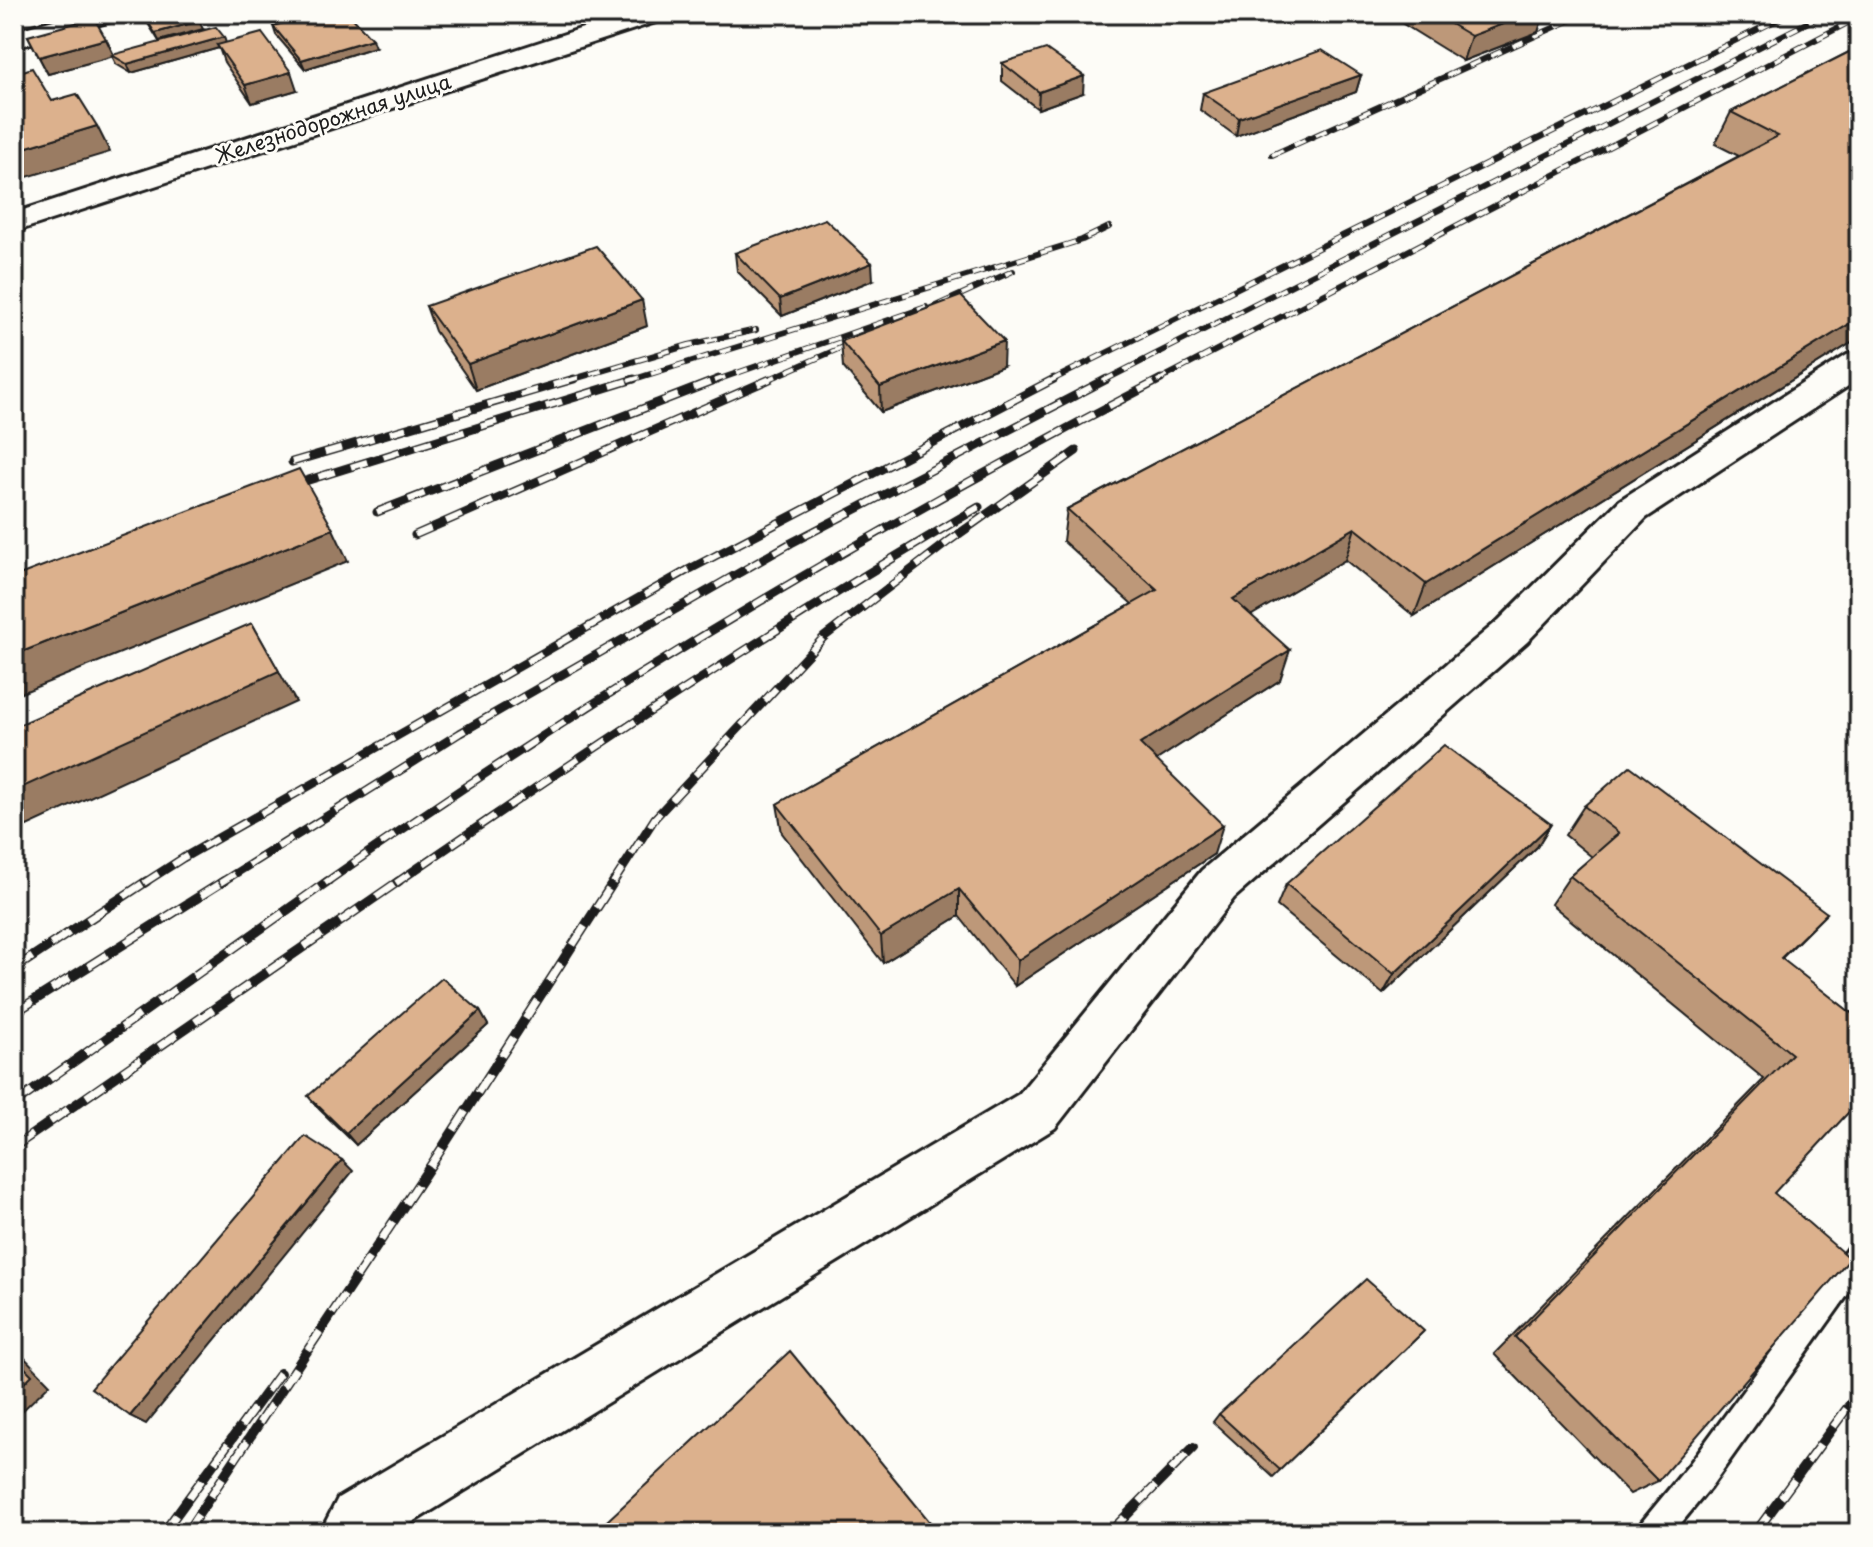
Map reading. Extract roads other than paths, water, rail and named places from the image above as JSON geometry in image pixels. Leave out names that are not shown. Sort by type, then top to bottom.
[{"type":"street","points":[[14,40],[105,14]]},
{"type":"street","name":"Железнодорожная улица","points":[[14,223],[632,17]]},
{"type":"street","points":[[351,1533],[360,1520],[1037,1111],[1218,884],[1513,631],[1633,509],[1859,363]]},
{"type":"lane","points":[[1653,1533],[1699,1477],[1859,1256]]},
{"type":"railway","points":[[1272,155],[1584,14]]},
{"type":"railway","points":[[1053,379],[1789,14]]},
{"type":"railway","points":[[1103,381],[1824,14]]},
{"type":"railway","points":[[1157,381],[1859,17]]},
{"type":"railway","points":[[628,381],[1082,240],[1109,227]]},
{"type":"railway","points":[[918,314],[1013,271]]},
{"type":"railway","points":[[714,381],[926,307]]},
{"type":"railway","points":[[567,381],[689,345],[756,330]]},
{"type":"railway","points":[[765,381],[863,338]]},
{"type":"railway","points":[[292,462],[574,379]]},
{"type":"railway","points":[[286,487],[634,379]]},
{"type":"railway","points":[[377,512],[719,379]]},
{"type":"railway","points":[[415,535],[770,379]]},
{"type":"railway","points":[[144,883],[688,570],[1053,379]]},
{"type":"railway","points":[[220,883],[460,733],[791,543],[1107,379]]},
{"type":"railway","points":[[325,883],[527,746],[734,617],[946,495],[1161,379]]},
{"type":"railway","points":[[613,883],[655,818],[824,637],[949,541],[1076,451]]},
{"type":"railway","points":[[396,883],[684,690],[979,507]]},
{"type":"railway","points":[[14,969],[147,881]]},
{"type":"railway","points":[[14,1013],[224,881]]},
{"type":"railway","points":[[14,1104],[328,881]]},
{"type":"railway","points":[[14,1147],[399,881]]},
{"type":"railway","points":[[186,1533],[437,1156],[614,881]]},
{"type":"railway","points":[[163,1533],[280,1373]]},
{"type":"railway","points":[[1755,1533],[1859,1392]]},
{"type":"railway","points":[[1109,1533],[1193,1448]]}]
